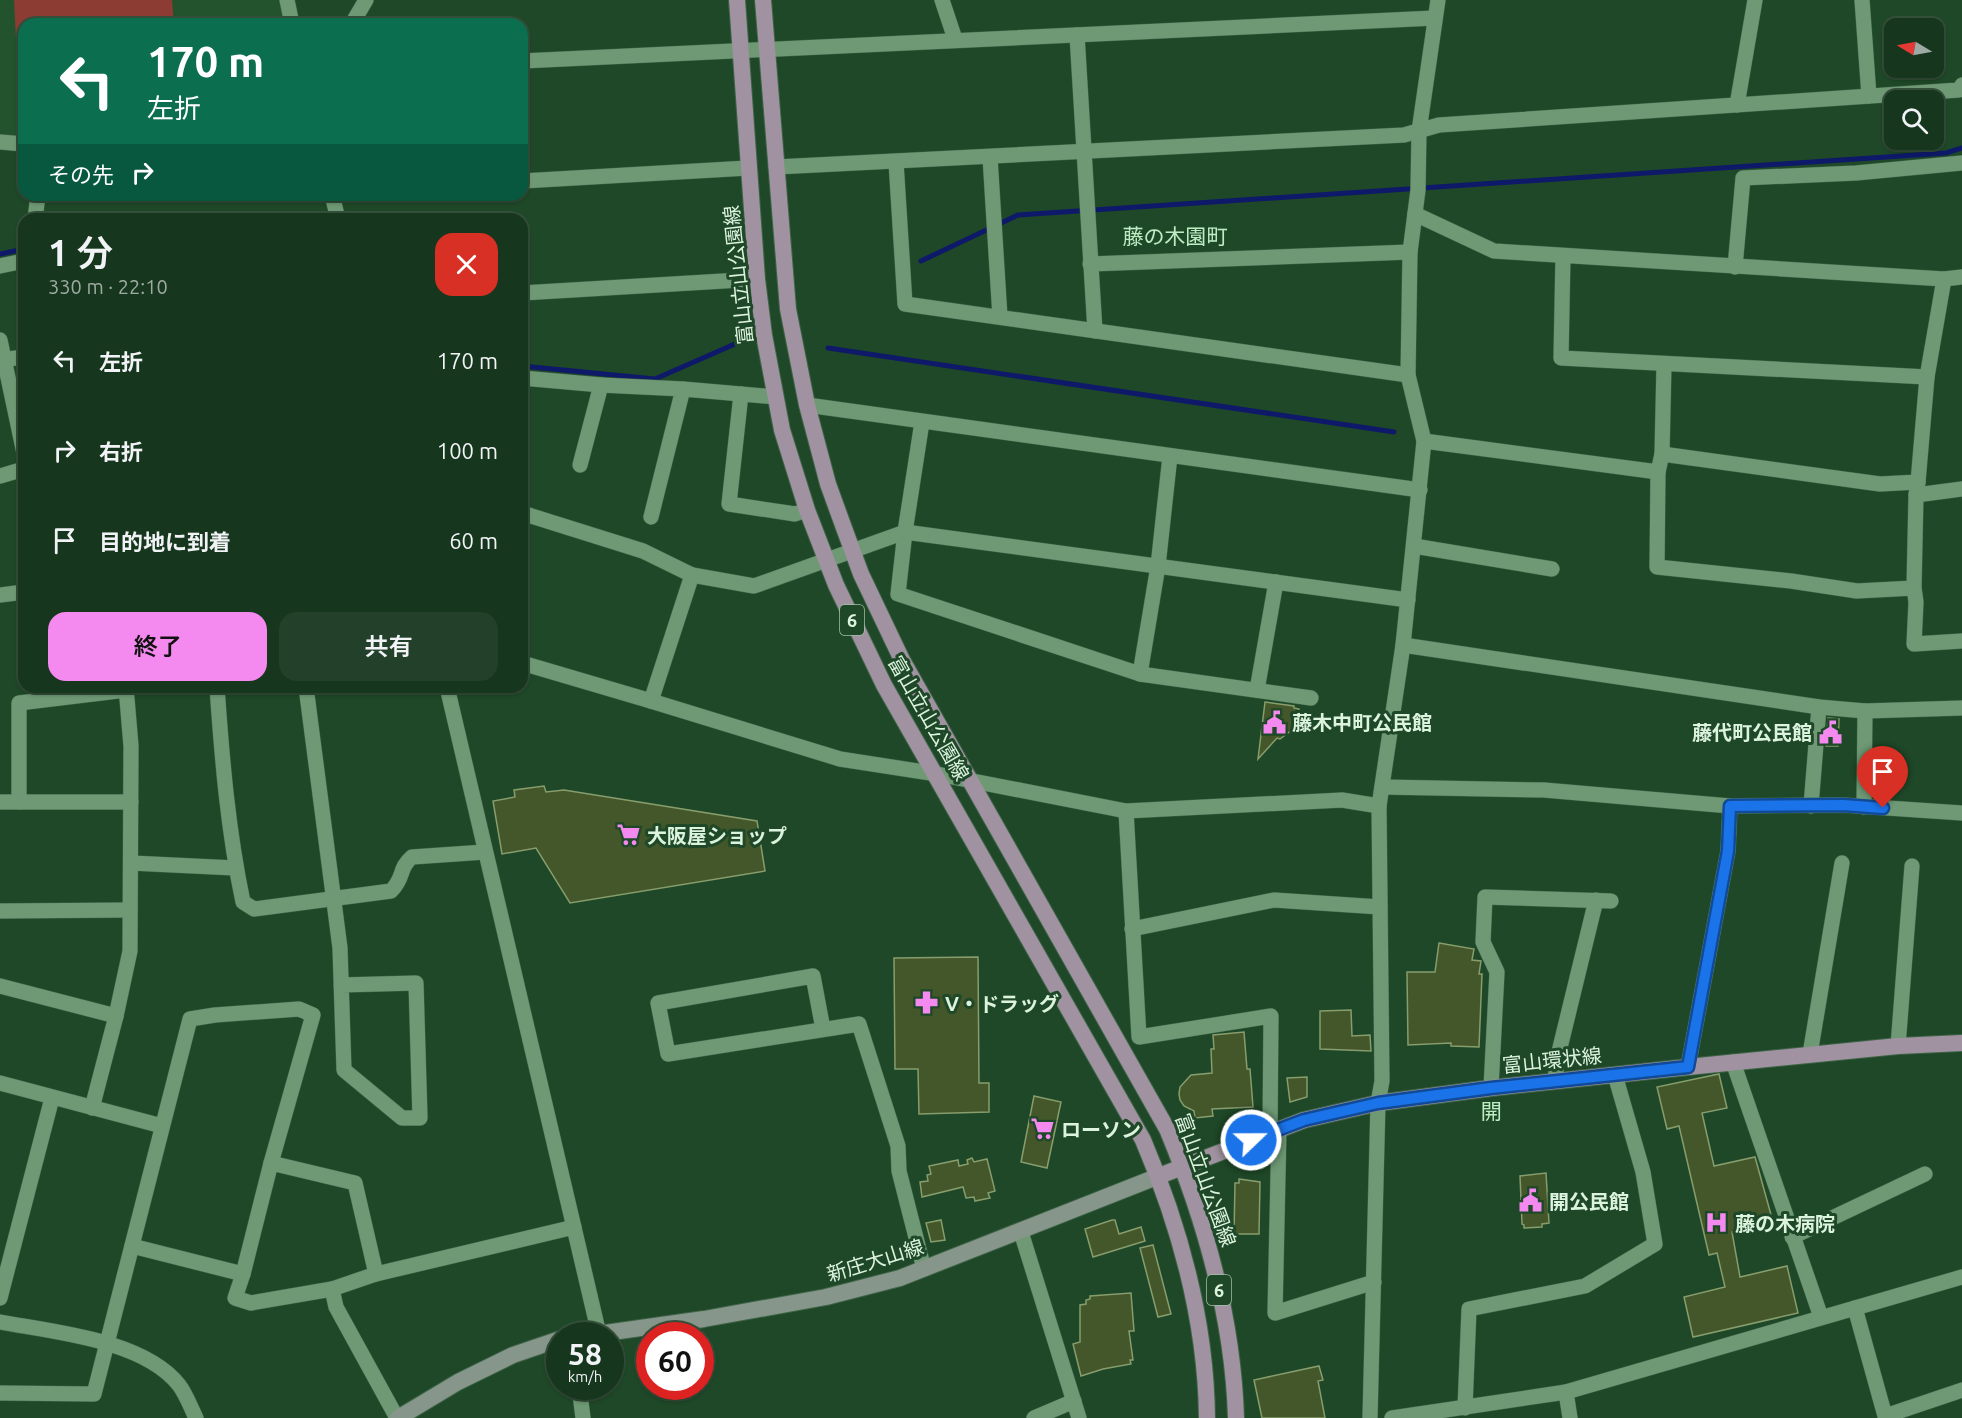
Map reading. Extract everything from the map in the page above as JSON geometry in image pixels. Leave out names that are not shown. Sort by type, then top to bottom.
[{"type":"main road","name":"富山立山公園線","points":[[736,0],[757,279],[767,353],[782,430],[807,510],[825,559],[884,685],[937,774],[1143,1140],[1159,1176],[1172,1216],[1194,1302],[1203,1355],[1208,1418]]},
{"type":"main road","name":"富山立山公園線","points":[[763,0],[788,309],[807,405],[828,484],[852,550],[879,614],[902,660],[1156,1108],[1183,1167],[1215,1268],[1226,1324],[1236,1418]]},
{"type":"main road","name":"富山環状線","points":[[1159,1176],[1304,1120],[1378,1103],[1491,1088],[1810,1054],[1962,1043]]},
{"type":"main road","name":"新庄大山線","points":[[624,1330],[704,1319],[826,1297],[900,1278],[1022,1232],[1159,1176]]},
{"type":"main road","points":[[397,1418],[458,1382],[513,1355],[546,1344]]},
{"type":"street","points":[[287,0],[291,18]]},
{"type":"street","points":[[355,18],[366,0]]},
{"type":"street","points":[[942,0],[955,39]]},
{"type":"street","points":[[1370,1418],[1378,1103],[1382,1081],[1379,806],[1403,645],[1424,441],[1408,375],[1410,252],[1415,214],[1419,131],[1438,0]]},
{"type":"street","points":[[1737,105],[1755,0]]},
{"type":"street","points":[[1862,0],[1869,96]]},
{"type":"street","points":[[528,61],[1435,18]]},
{"type":"street","points":[[1077,35],[1095,331]]},
{"type":"street","points":[[776,167],[1404,135],[1439,125],[1959,90],[1962,86]]},
{"type":"street","points":[[0,142],[18,144]]},
{"type":"street","points":[[990,157],[999,317]]},
{"type":"street","points":[[896,162],[905,304],[1408,375]]},
{"type":"street","points":[[1735,267],[1743,178],[1856,173],[1962,163]]},
{"type":"street","points":[[528,181],[748,168]]},
{"type":"street","points":[[1415,214],[1494,251],[1944,279],[1962,277]]},
{"type":"street","points":[[1090,264],[1410,252]]},
{"type":"street","points":[[1563,256],[1561,358],[1927,377]]},
{"type":"street","points":[[0,266],[18,262]]},
{"type":"street","points":[[528,293],[757,279]]},
{"type":"street","points":[[1944,279],[1927,377],[1917,488],[1914,644],[1962,641]]},
{"type":"street","points":[[0,340],[2,360],[18,428]]},
{"type":"street","points":[[2,360],[18,358]]},
{"type":"street","points":[[1664,363],[1662,454],[1658,472],[1657,567],[1791,581],[1857,591],[1914,588]]},
{"type":"street","points":[[528,379],[776,397]]},
{"type":"street","points":[[580,465],[601,385]]},
{"type":"street","points":[[651,518],[683,389]]},
{"type":"street","points":[[741,394],[729,504],[795,514],[807,510]]},
{"type":"street","points":[[807,405],[1420,490]]},
{"type":"street","points":[[922,422],[898,594],[1140,674],[1311,698]]},
{"type":"street","points":[[1424,441],[1658,472]]},
{"type":"street","points":[[1662,454],[1880,484],[1962,489]]},
{"type":"street","points":[[1140,674],[1158,566],[1170,456]]},
{"type":"street","points":[[0,476],[18,471]]},
{"type":"street","points":[[528,515],[643,551],[692,574],[754,586],[905,532],[1408,600]]},
{"type":"street","points":[[1414,546],[1552,569]]},
{"type":"street","points":[[651,701],[692,574]]},
{"type":"street","points":[[1257,690],[1276,582]]},
{"type":"street","points":[[0,595],[18,593]]},
{"type":"street","points":[[1403,645],[1818,707],[1865,711],[1962,708]]},
{"type":"street","points":[[528,665],[840,759],[937,774],[1126,811],[1342,800],[1379,806]]},
{"type":"street","points":[[19,802],[19,703],[90,693]]},
{"type":"street","points":[[92,1108],[130,951],[131,746],[126,693]]},
{"type":"street","points":[[218,693],[223,766],[236,868],[243,902],[254,909],[391,891],[400,882],[403,864],[412,857],[485,852]]},
{"type":"street","points":[[307,693],[340,948],[341,985],[344,1070],[402,1118],[420,1118],[416,982],[341,985]]},
{"type":"street","points":[[448,693],[574,1227],[593,1322]]},
{"type":"street","points":[[1811,806],[1818,707]]},
{"type":"street","points":[[1864,807],[1865,711]]},
{"type":"street","points":[[1382,787],[1544,790],[1730,806],[1864,807],[1962,813]]},
{"type":"street","points":[[0,802],[131,802]]},
{"type":"street","points":[[1688,1067],[1728,851],[1730,806]]},
{"type":"street","points":[[1126,811],[1139,1037],[1271,1016],[1275,1131],[1275,1313],[1374,1282]]},
{"type":"street","points":[[131,863],[236,868]]},
{"type":"street","points":[[1810,1054],[1842,863]]},
{"type":"street","points":[[1898,1046],[1912,866]]},
{"type":"street","points":[[1491,1088],[1497,972],[1483,942],[1485,897],[1603,901],[1557,1060],[1556,1081]]},
{"type":"street","points":[[1132,929],[1274,900],[1380,907]]},
{"type":"street","points":[[0,911],[130,909]]},
{"type":"street","points":[[822,1029],[813,976],[658,1003],[668,1054],[859,1024],[898,1146],[899,1171],[924,1269]]},
{"type":"street","points":[[0,986],[116,1016]]},
{"type":"street","points":[[0,1392],[94,1394],[190,1019],[299,1009],[312,1015],[236,1298],[250,1303],[332,1289],[376,1274],[574,1227]]},
{"type":"street","points":[[1733,1062],[1821,1317]]},
{"type":"street","points":[[1465,1408],[1469,1309],[1586,1286],[1655,1244],[1643,1172],[1615,1075]]},
{"type":"street","points":[[0,1083],[162,1126]]},
{"type":"street","points":[[0,1298],[52,1098]]},
{"type":"street","points":[[271,1163],[355,1183],[376,1274]]},
{"type":"street","points":[[1792,1237],[1925,1174]]},
{"type":"street","points":[[1022,1232],[1079,1418]]},
{"type":"street","points":[[132,1246],[243,1274]]},
{"type":"street","points":[[1392,1418],[1566,1392],[1962,1277]]},
{"type":"street","points":[[332,1289],[336,1307],[397,1418]]},
{"type":"street","points":[[1855,1308],[1885,1416],[1962,1390]]},
{"type":"street","points":[[0,1322],[107,1342],[149,1359],[179,1385],[196,1418]]},
{"type":"street","points":[[1566,1392],[1570,1418]]},
{"type":"street","points":[[581,1400],[583,1418]]},
{"type":"street","points":[[1034,1418],[1074,1401]]},
{"type":"shaded area","points":[[0,0],[286,0],[290,18],[18,18],[18,144],[0,142]]},
{"type":"shaded area","points":[[14,0],[172,0],[174,18],[18,18],[18,81]]},
{"type":"building","points":[[1265,702],[1294,706],[1299,709],[1297,726],[1280,739],[1277,738],[1258,759]]},
{"type":"building","points":[[1828,718],[1839,719],[1838,746],[1826,746]]},
{"type":"building","name":"大阪屋ショップ","points":[[544,786],[546,792],[564,790],[757,821],[765,871],[570,903],[536,848],[502,854],[493,801],[515,797],[514,790]]},
{"type":"building","points":[[1439,943],[1474,949],[1472,960],[1481,961],[1479,1047],[1451,1046],[1451,1043],[1408,1045],[1407,972],[1435,972]]},
{"type":"building","points":[[978,957],[979,1083],[989,1083],[989,1112],[919,1114],[918,1069],[895,1069],[894,958]]},
{"type":"building","points":[[1351,1010],[1352,1036],[1370,1035],[1371,1051],[1320,1049],[1320,1011]]},
{"type":"building","points":[[1244,1032],[1253,1107],[1212,1109],[1213,1116],[1195,1118],[1194,1111],[1184,1106],[1180,1100],[1180,1087],[1191,1075],[1212,1073],[1213,1035]]},
{"type":"building","points":[[1719,1074],[1727,1108],[1702,1113],[1714,1166],[1755,1157],[1773,1222],[1732,1232],[1740,1277],[1787,1266],[1798,1313],[1693,1337],[1684,1297],[1725,1287],[1717,1253],[1709,1255],[1679,1126],[1667,1129],[1657,1087]]},
{"type":"building","points":[[1307,1077],[1307,1097],[1290,1102],[1287,1078]]},
{"type":"building","points":[[1034,1096],[1061,1102],[1047,1168],[1021,1162]]},
{"type":"building","points":[[972,1158],[974,1162],[987,1159],[995,1191],[988,1193],[990,1198],[975,1201],[974,1197],[966,1198],[963,1187],[922,1197],[920,1182],[928,1181],[927,1175],[931,1174],[929,1166],[958,1160],[959,1166],[968,1164],[967,1160]]},
{"type":"building","points":[[1546,1173],[1549,1223],[1542,1224],[1542,1227],[1524,1228],[1520,1176]]},
{"type":"building","points":[[1239,1179],[1260,1182],[1259,1234],[1234,1234],[1235,1183],[1239,1183]]},
{"type":"building","points":[[941,1220],[945,1240],[931,1242],[926,1223]]},
{"type":"building","points":[[1115,1220],[1119,1234],[1141,1227],[1145,1241],[1093,1257],[1085,1229]]},
{"type":"building","points":[[1153,1245],[1171,1314],[1158,1317],[1140,1248]]},
{"type":"building","points":[[1131,1293],[1134,1331],[1129,1331],[1133,1360],[1130,1360],[1131,1364],[1081,1376],[1073,1344],[1080,1342],[1080,1305],[1086,1304],[1090,1296]]},
{"type":"building","points":[[1319,1366],[1323,1380],[1318,1381],[1325,1418],[1262,1418],[1254,1380]]},
{"type":"waterway","points":[[921,261],[1018,215],[1946,153],[1962,148]]},
{"type":"waterway","points":[[0,254],[18,250]]},
{"type":"waterway","points":[[528,367],[655,379],[744,340]]},
{"type":"waterway","points":[[828,348],[1394,432]]},
{"type":"place","name":"藤木中町公民館","points":[[1274,722]]},
{"type":"place","name":"藤代町公民館","points":[[1830,732]]},
{"type":"place","name":"大阪屋ショップ","points":[[629,835]]},
{"type":"place","name":"V・ドラッグ","points":[[927,1003]]},
{"type":"place","name":"ローソン","points":[[1043,1129]]},
{"type":"place","name":"開公民館","points":[[1531,1201]]},
{"type":"place","name":"藤の木病院","points":[[1717,1223]]},
{"type":"district","name":"藤の木園町","points":[[1175,236]]},
{"type":"district","name":"開","points":[[1491,1111]]},
{"type":"route","points":[[1251,1140],[1304,1120],[1378,1103],[1491,1088],[1688,1067],[1728,851],[1730,806],[1843,805],[1883,808]]}]
